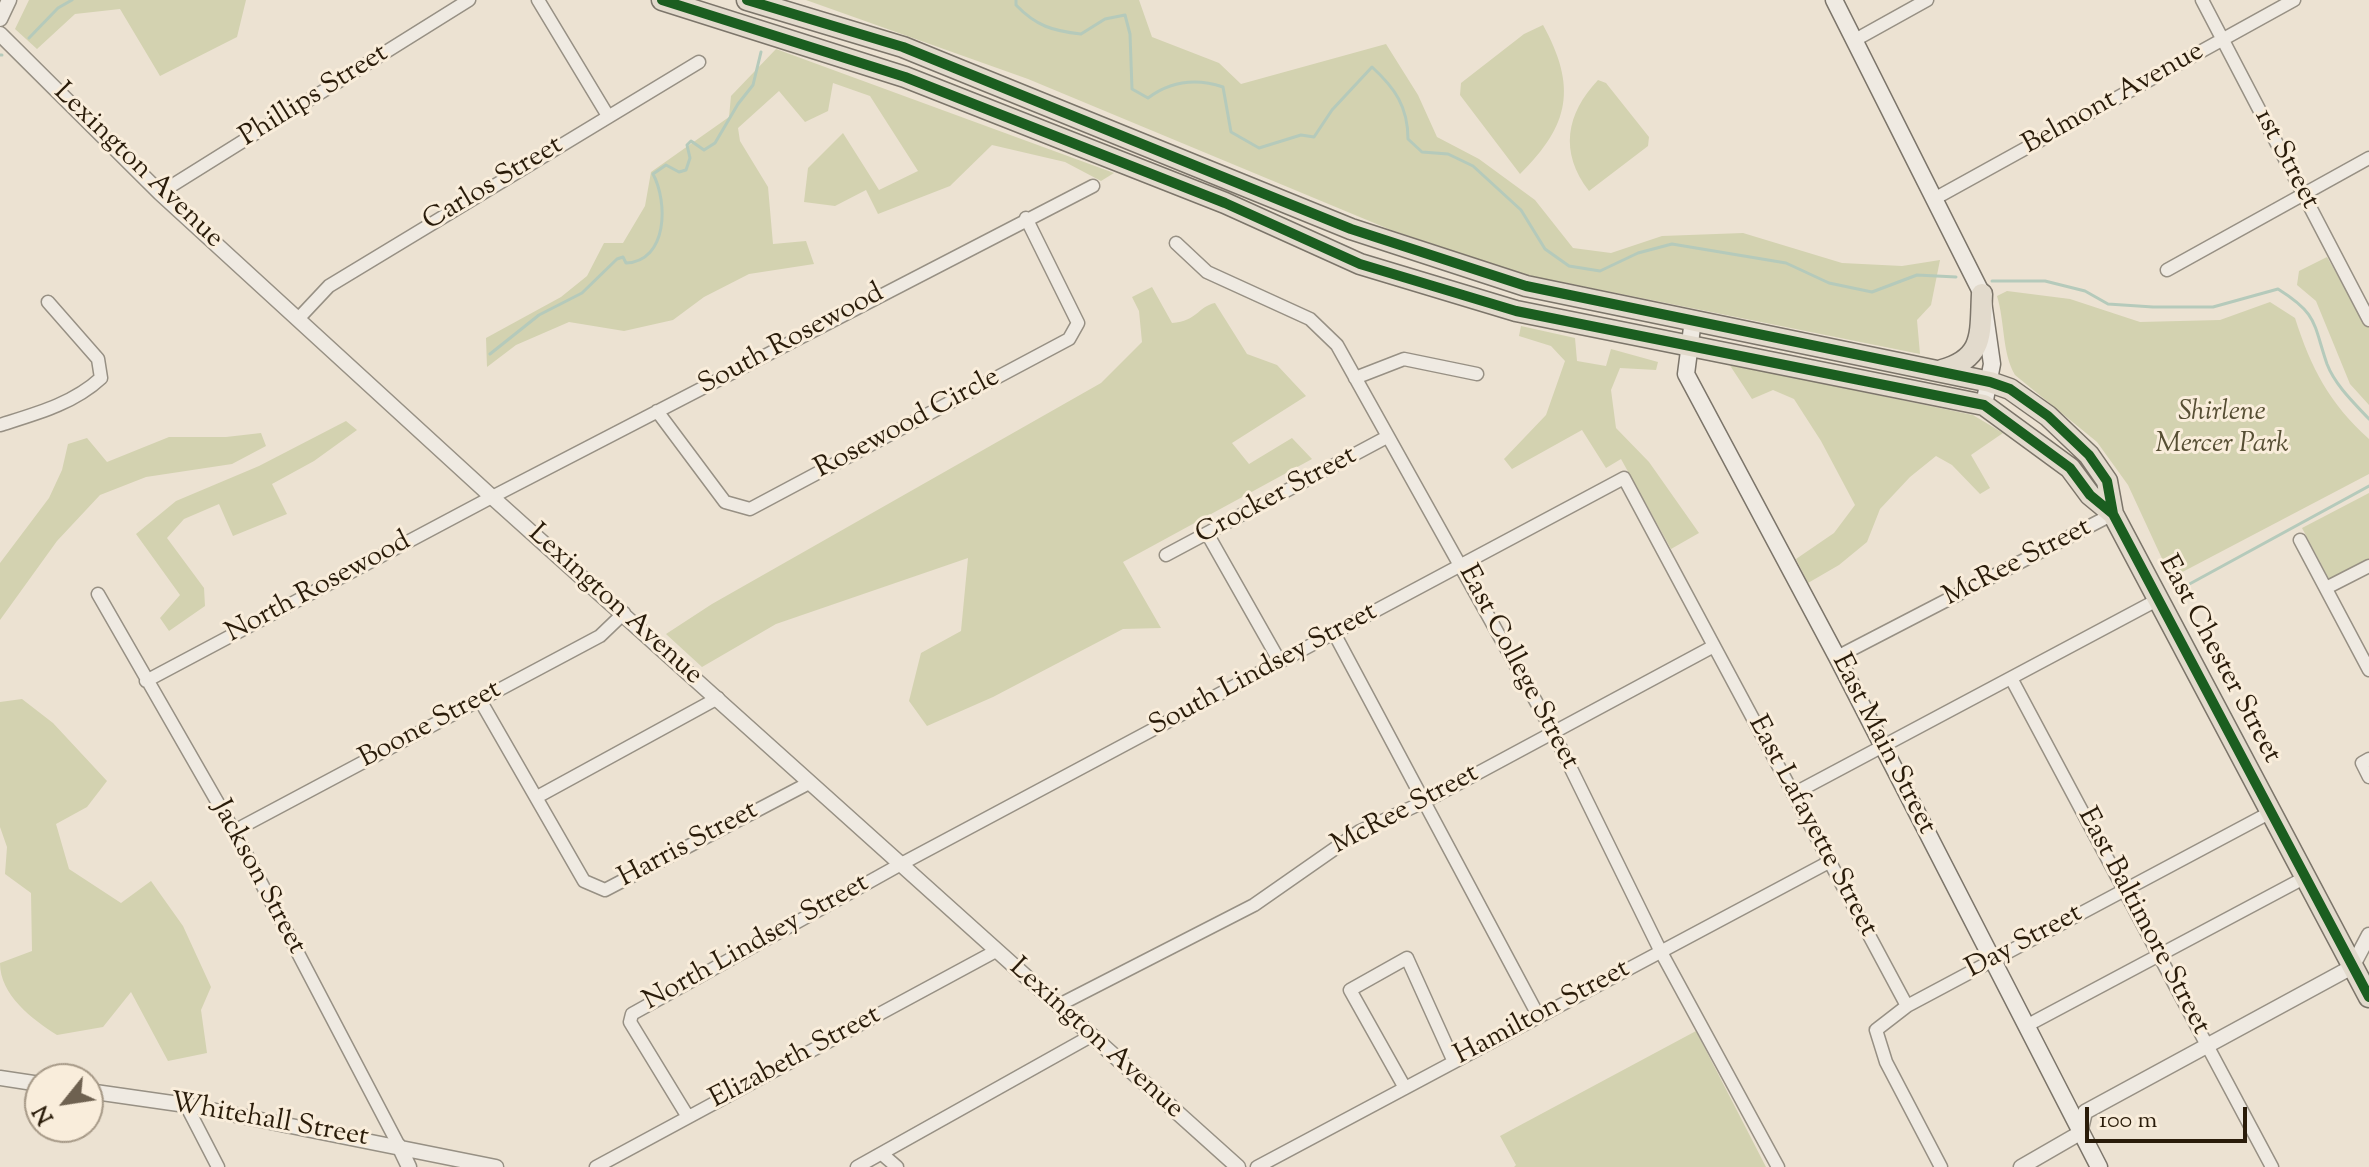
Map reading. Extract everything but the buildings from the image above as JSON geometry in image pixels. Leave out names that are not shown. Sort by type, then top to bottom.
[{"type":"highway","points":[[662,0],[905,77],[1225,203],[1360,264],[1516,311],[1984,405],[2070,468],[2090,495],[2113,514]]},
{"type":"highway","name":"East Chester Street","points":[[747,0],[903,47],[1351,229],[1526,286],[1942,370],[2010,389],[2048,416],[2089,455],[2107,481],[2113,514],[2369,997]]},
{"type":"highway","points":[[1942,370],[1969,359],[1978,346],[1982,294]]},
{"type":"main road","points":[[1834,0],[1982,294],[1987,316],[1990,382],[1984,405]]},
{"type":"main road","name":"East Main Street","points":[[1693,320],[1686,374],[1837,657],[2099,1167]]},
{"type":"street","points":[[0,19],[9,0]]},
{"type":"street","name":"Phillips Street","points":[[160,193],[469,0]]},
{"type":"street","points":[[538,0],[608,116]]},
{"type":"street","points":[[1855,40],[1927,0]]},
{"type":"street","name":"1st Street","points":[[2202,0],[2365,304],[2369,320]]},
{"type":"street","name":"Belmont Avenue","points":[[1934,199],[2294,0]]},
{"type":"street","name":"Lexington Avenue","points":[[0,34],[160,193],[492,497],[1238,1167]]},
{"type":"street","name":"Carlos Street","points":[[298,319],[329,286],[699,62]]},
{"type":"street","points":[[2167,270],[2369,158]]},
{"type":"street","name":"South Rosewood","points":[[492,497],[1093,186]]},
{"type":"street","name":"Rosewood Circle","points":[[657,411],[725,502],[750,509],[1069,339],[1078,323],[1026,218]]},
{"type":"street","name":"East College Street","points":[[1176,243],[1207,272],[1310,319],[1337,345],[1462,564],[1553,732],[1661,952],[1778,1167]]},
{"type":"street","points":[[0,425],[51,409],[89,390],[101,378],[98,359],[48,302]]},
{"type":"street","points":[[1355,378],[1404,359],[1477,374]]},
{"type":"street","name":"Crocker Street","points":[[1166,555],[1387,437]]},
{"type":"street","name":"South Lindsey Street","points":[[903,863],[1624,478]]},
{"type":"street","name":"East Lafayette Street","points":[[1624,478],[1907,1006]]},
{"type":"street","name":"North Rosewood","points":[[146,681],[492,497]]},
{"type":"street","name":"McRee Street","points":[[1837,657],[2113,514]]},
{"type":"street","points":[[1208,535],[1280,662]]},
{"type":"street","points":[[2300,540],[2369,670]]},
{"type":"street","points":[[2326,588],[2369,566]]},
{"type":"street","name":"Jackson Street","points":[[98,594],[234,831],[409,1167]]},
{"type":"street","points":[[1793,794],[2159,599]]},
{"type":"street","name":"Boone Street","points":[[234,831],[600,636],[624,613]]},
{"type":"street","points":[[1334,633],[1539,1017]]},
{"type":"street","name":"McRee Street","points":[[1059,1005],[1254,905],[1360,831],[1424,802],[1714,646]]},
{"type":"street","name":"East Baltimore Street","points":[[2011,678],[2272,1167]]},
{"type":"street","points":[[537,797],[718,698]]},
{"type":"street","name":"Harris Street","points":[[480,700],[584,881],[605,890],[809,783]]},
{"type":"street","points":[[2369,759],[2362,763],[2369,777]]},
{"type":"street","name":"Day Street","points":[[1907,1006],[2271,812]]},
{"type":"street","name":"Hamilton Street","points":[[1257,1167],[1829,862]]},
{"type":"street","name":"North Lindsey Street","points":[[688,1117],[630,1022],[632,1014],[903,863]]},
{"type":"street","points":[[2026,1026],[2304,878]]},
{"type":"street","points":[[2021,1167],[2080,1133],[2085,1112],[2352,967],[2369,935]]},
{"type":"street","name":"Elizabeth Street","points":[[596,1167],[996,951]]},
{"type":"street","points":[[1405,1088],[1350,990],[1407,958],[1454,1062]]},
{"type":"street","points":[[1907,1006],[1876,1030],[1886,1062],[1941,1167]]},
{"type":"street","points":[[857,1167],[1091,1036]]},
{"type":"street","points":[[0,1078],[24,1082]]},
{"type":"street","name":"Whitehall Street","points":[[104,1093],[186,1105],[496,1167]]},
{"type":"street","points":[[186,1105],[218,1167]]},
{"type":"street","points":[[882,1154],[897,1167]]},
{"type":"green space","points":[[29,0],[246,0],[237,37],[160,76],[120,9],[75,14],[37,49],[15,29]]},
{"type":"green space","points":[[806,0],[1139,0],[1152,37],[1219,63],[1241,84],[1386,44],[1418,95],[1437,137],[1479,159],[1535,200],[1573,248],[1611,253],[1662,236],[1743,233],[1842,263],[1902,266],[1940,260],[1931,305],[1917,320],[1920,354],[1527,275],[1391,230],[1028,79]]},
{"type":"green space","points":[[1543,25],[1561,68],[1563,104],[1549,139],[1520,174],[1460,95],[1461,83],[1524,34]]},
{"type":"green space","points":[[776,49],[1114,173],[1101,181],[1065,162],[992,145],[950,186],[878,214],[866,190],[835,206],[804,202],[808,168],[843,133],[879,190],[918,171],[870,96],[833,83],[828,111],[805,122],[779,91],[738,128],[740,141],[768,187],[773,244],[806,241],[814,264],[749,274],[704,297],[673,320],[624,331],[569,322],[516,345],[487,367],[486,338],[561,297],[587,276],[604,243],[623,243],[645,206],[651,172],[729,117],[731,96]]},
{"type":"green space","points":[[1598,80],[1606,83],[1649,137],[1648,146],[1589,191],[1573,162],[1570,134],[1579,106]]},
{"type":"green space","points":[[2327,257],[2362,317],[2369,313],[2369,405],[2350,384],[2316,301],[2297,285],[2299,271]]},
{"type":"green space","points":[[1152,287],[1172,323],[1187,320],[1215,303],[1247,354],[1277,365],[1306,396],[1232,443],[1249,464],[1292,438],[1312,459],[1123,562],[1161,628],[1123,629],[993,697],[927,726],[909,701],[921,653],[961,631],[968,558],[776,624],[702,667],[666,634],[712,604],[1101,383],[1142,342],[1139,311],[1132,297]]},
{"type":"green space","name":"Shirlene Mercer Park","points":[[2007,291],[2070,299],[2140,322],[2220,320],[2270,302],[2295,318],[2323,384],[2343,412],[2369,439],[2369,474],[2171,578],[2128,485],[2097,442],[2015,375],[2008,357],[1997,296]]},
{"type":"green space","points":[[1521,326],[1575,338],[1577,361],[1606,366],[1611,349],[1658,362],[1656,370],[1620,368],[1611,390],[1616,428],[1649,462],[1699,533],[1671,549],[1621,459],[1606,468],[1582,430],[1512,469],[1504,459],[1546,415],[1565,361],[1551,346],[1519,336]]},
{"type":"green space","points":[[1729,364],[1973,415],[2003,433],[1971,455],[1990,488],[1980,494],[1952,465],[1936,456],[1910,477],[1880,509],[1867,542],[1839,565],[1808,583],[1796,559],[1834,533],[1855,505],[1821,441],[1794,399],[1773,390],[1752,399]]},
{"type":"green space","points":[[346,421],[357,430],[314,461],[272,484],[287,514],[233,536],[219,504],[184,519],[167,538],[204,588],[205,606],[169,631],[160,618],[180,595],[136,534],[176,501],[259,466]]},
{"type":"green space","points":[[261,433],[266,446],[232,464],[146,477],[100,495],[57,541],[0,620],[0,563],[49,498],[62,470],[68,444],[87,438],[107,462],[169,437],[226,437]]},
{"type":"green space","points":[[2369,493],[2369,561],[2330,581],[2302,528]]},
{"type":"green space","points":[[22,699],[53,723],[107,781],[87,807],[56,824],[69,869],[121,903],[151,881],[183,926],[211,987],[201,1010],[207,1053],[168,1061],[131,992],[103,1027],[57,1035],[28,1014],[5,986],[0,963],[32,951],[31,893],[5,874],[7,847],[0,827],[0,702]]},
{"type":"green space","points":[[1696,1031],[1766,1167],[1514,1167],[1516,1165],[1500,1136]]},
{"type":"waterway","points":[[29,38],[58,8],[72,0]]},
{"type":"waterway","points":[[1016,0],[1016,5],[1038,23],[1071,33],[1081,34],[1105,19],[1125,15],[1130,34],[1132,89],[1148,98],[1184,83],[1223,87],[1231,132],[1259,148],[1301,135],[1314,137],[1332,110],[1372,67],[1399,99],[1406,117],[1408,139],[1422,152],[1448,154],[1473,166],[1521,210],[1545,249],[1569,266],[1600,271],[1638,253],[1672,244],[1786,263],[1829,283],[1872,292],[1917,275],[1956,277]]},
{"type":"waterway","points":[[490,354],[539,315],[582,293],[617,259],[623,257],[626,263],[640,260],[650,252],[657,241],[662,214],[653,174],[666,165],[679,172],[686,170],[690,158],[687,145],[691,141],[704,150],[715,143],[753,85],[761,52]]},
{"type":"waterway","points":[[1992,281],[2045,281],[2085,291],[2108,304],[2153,307],[2213,307],[2278,289],[2301,306],[2312,320],[2330,372],[2369,419]]},
{"type":"waterway","points":[[2184,587],[2369,486]]},
{"type":"cycle path","points":[[662,0],[905,77],[1225,203],[1360,264],[1516,311],[1984,405],[2070,468],[2090,495],[2113,514]]},
{"type":"cycle path","points":[[747,0],[903,47],[1351,229],[1526,286],[1990,382],[2010,389],[2048,416],[2089,455],[2107,481],[2113,514],[2369,997]]}]
